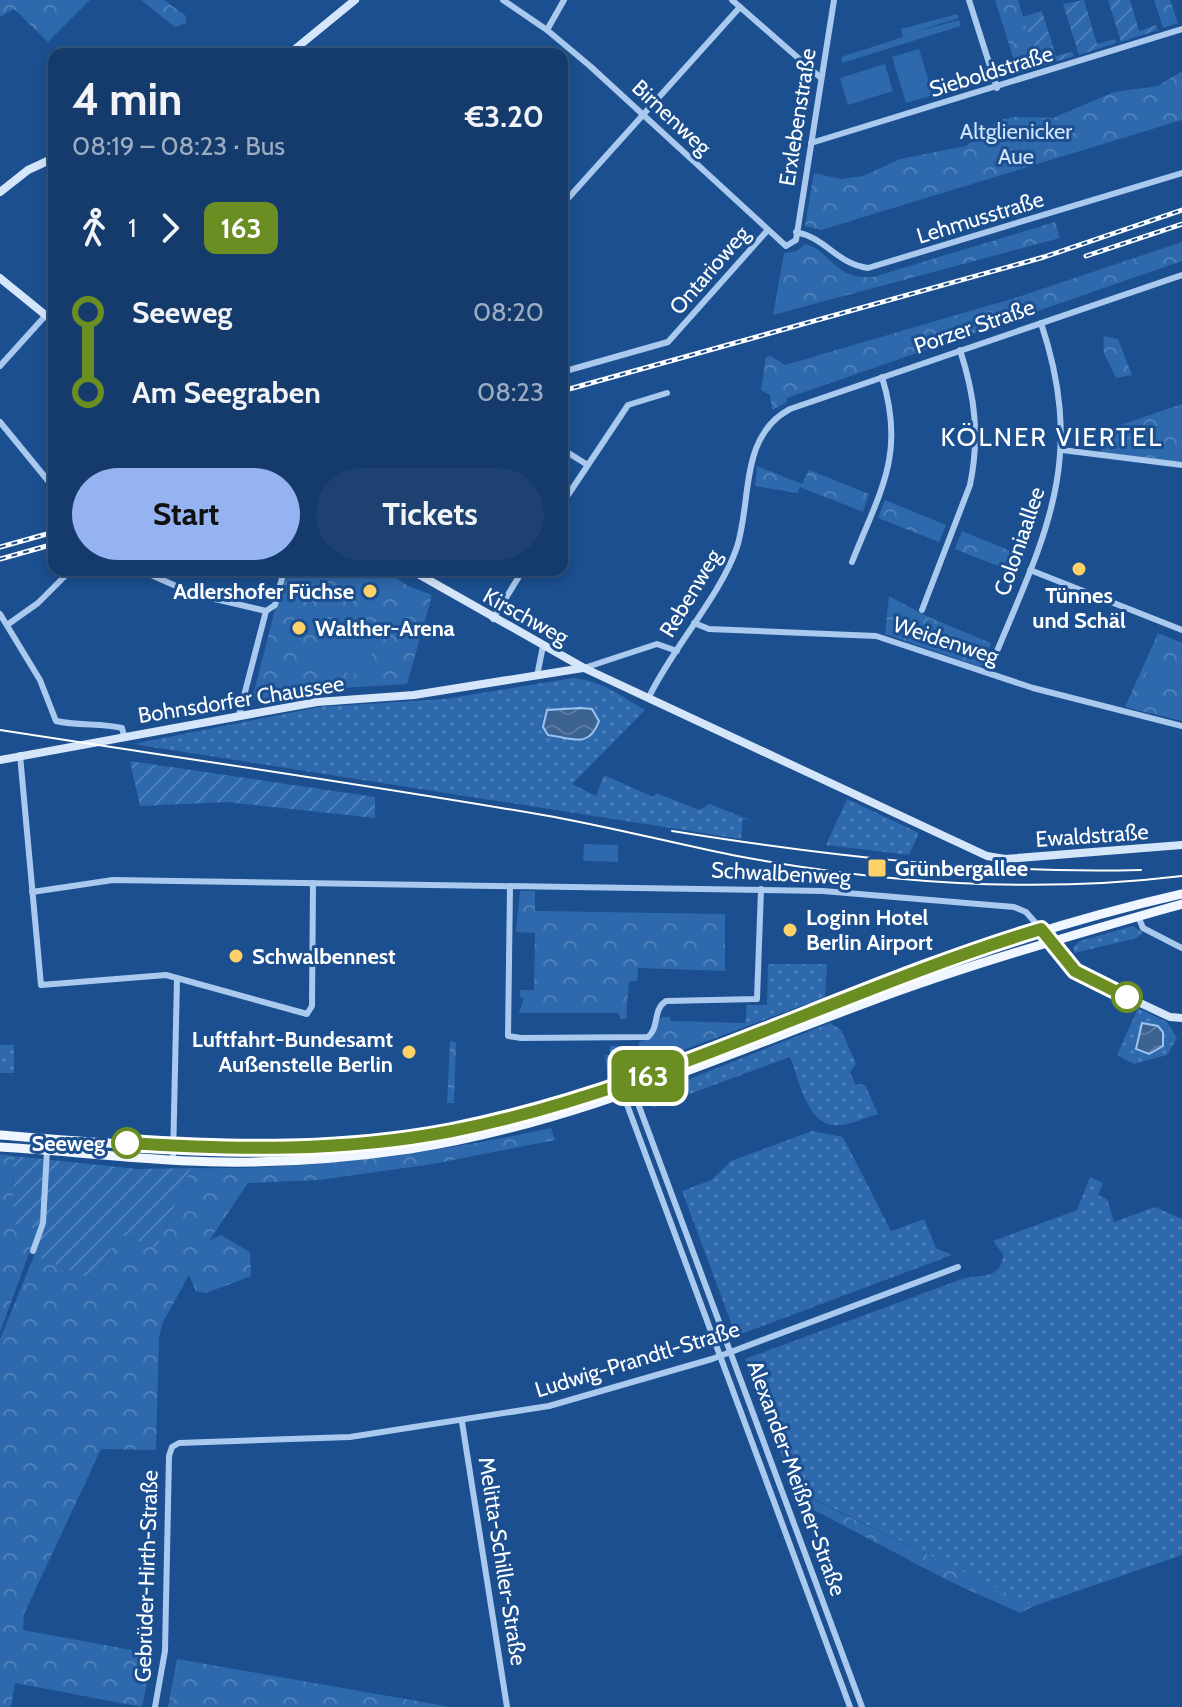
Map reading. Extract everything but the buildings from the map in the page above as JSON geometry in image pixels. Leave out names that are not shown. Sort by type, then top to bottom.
[{"type":"main road","points":[[0,1135],[278,1150],[401,1140],[481,1125],[625,1084],[1041,929],[1182,894]]},
{"type":"main road","points":[[0,1147],[245,1162],[411,1148],[545,1120],[629,1094],[876,999],[1050,940],[1139,919],[1182,904]]},
{"type":"street","points":[[296,48],[355,0]]},
{"type":"street","name":"Birnenweg","points":[[503,0],[568,48]]},
{"type":"street","points":[[547,30],[564,0]]},
{"type":"street","points":[[732,0],[815,77],[821,78]]},
{"type":"street","name":"Erxlebenstraße","points":[[796,236],[834,0]]},
{"type":"street","points":[[969,0],[997,88]]},
{"type":"street","points":[[568,198],[740,7]]},
{"type":"street","name":"Sieboldstraße","points":[[811,143],[1182,29]]},
{"type":"street","name":"Birnenweg","points":[[568,48],[642,113],[767,231],[786,246],[796,236]]},
{"type":"street","points":[[0,192],[28,170],[48,161]]},
{"type":"street","name":"Lehmusstraße","points":[[796,236],[814,236],[842,261],[868,268],[1182,173]]},
{"type":"street","name":"Ontarioweg","points":[[568,370],[668,342],[767,231]]},
{"type":"street","name":"Porzer Straße","points":[[779,415],[1182,275]]},
{"type":"street","points":[[0,278],[46,315],[0,366]]},
{"type":"street","name":"Coloniaallee","points":[[988,673],[1053,505],[1062,450],[1058,385],[1041,323]]},
{"type":"street","points":[[922,610],[970,485],[974,463],[975,407],[960,350]]},
{"type":"street","points":[[852,562],[890,466],[893,449],[893,410],[882,377]]},
{"type":"street","points":[[568,494],[628,405],[667,393]]},
{"type":"street","name":"Rebenweg","points":[[649,697],[732,559],[757,442],[779,415]]},
{"type":"street","points":[[0,422],[48,481]]},
{"type":"street","points":[[1062,450],[1182,465]]},
{"type":"street","points":[[568,453],[586,464]]},
{"type":"street","points":[[1030,570],[1182,630]]},
{"type":"street","points":[[7,625],[38,603],[65,576]]},
{"type":"street","points":[[154,576],[194,594],[266,611]]},
{"type":"street","points":[[239,715],[266,611],[275,605],[282,576]]},
{"type":"street","name":"Kirschweg","points":[[421,576],[584,668],[649,697]]},
{"type":"street","points":[[493,619],[519,576]]},
{"type":"street","points":[[0,614],[40,680],[56,721],[82,727],[115,726],[122,728],[124,736]]},
{"type":"street","name":"Weidenweg","points":[[694,623],[709,629],[876,636],[988,673],[1182,726]]},
{"type":"street","name":"Kirschweg","points":[[584,668],[657,644],[677,651]]},
{"type":"street","points":[[537,676],[543,646]]},
{"type":"street","name":"Bohnsdorfer Chaussee","points":[[0,760],[317,702],[414,695],[584,668]]},
{"type":"street","name":"Ewaldstraße","points":[[649,697],[987,856],[1005,859],[1182,845]]},
{"type":"street","points":[[20,755],[41,985],[154,975],[307,1014],[312,1006],[313,883]]},
{"type":"street","name":"Schwalbenweg","points":[[32,892],[113,880],[761,889],[998,904],[1021,909],[1041,929]]},
{"type":"street","points":[[510,887],[508,1036],[648,1037],[655,1030],[658,1008],[666,1001],[757,999],[761,889]]},
{"type":"street","points":[[1139,919],[1148,932],[1182,948]]},
{"type":"street","points":[[1041,929],[1081,975],[1170,1017],[1182,1018]]},
{"type":"street","points":[[173,1159],[177,979]]},
{"type":"street","name":"Alexander-Meißner-Straße","points":[[625,1084],[732,1352],[862,1707]]},
{"type":"street","name":"Alexander-Meißner-Straße","points":[[629,1094],[850,1707]]},
{"type":"street","points":[[33,1251],[43,1223],[47,1150]]},
{"type":"street","name":"Ludwig-Prandtl-Straße","points":[[172,1447],[191,1440],[350,1437],[462,1422],[549,1406],[721,1356],[958,1267]]},
{"type":"street","name":"Melitta-Schiller-Straße","points":[[462,1422],[507,1707]]},
{"type":"street","name":"Gebrüder-Hirth-Straße","points":[[155,1707],[164,1670],[169,1461],[172,1447]]},
{"type":"green space","points":[[0,0],[90,0],[48,42],[14,9],[0,17]]},
{"type":"green space","points":[[141,0],[164,0],[186,16],[186,23],[175,27]]},
{"type":"green space","points":[[995,0],[1018,0],[1038,67],[1018,73]]},
{"type":"green space","points":[[1084,0],[1097,44],[1115,39],[1116,43],[1079,55],[1063,4]]},
{"type":"green space","points":[[1108,0],[1130,0],[1139,31],[1156,25],[1158,30],[1121,42]]},
{"type":"green space","points":[[1154,0],[1170,0],[1178,23],[1163,28]]},
{"type":"green space","points":[[1042,11],[1056,56],[1072,52],[1074,56],[1038,67],[1023,17]]},
{"type":"green space","points":[[957,14],[959,18],[914,32],[959,20],[961,26],[842,63],[841,57],[903,37],[901,29]]},
{"type":"green space","points":[[919,49],[933,95],[906,103],[892,57]]},
{"type":"green space","points":[[885,64],[893,91],[848,105],[840,78]]},
{"type":"green space","name":"Altglienicker Aue","points":[[1182,71],[1182,120],[821,230],[805,226],[814,173],[841,179],[863,176],[900,159],[966,146],[997,121],[1012,117],[1053,118],[1114,92],[1158,86]]},
{"type":"green space","points":[[1055,222],[1060,238],[773,315],[784,253],[797,251],[805,244],[814,247],[849,274],[873,277]]},
{"type":"green space","points":[[1182,242],[1182,261],[787,398],[786,403],[772,410],[770,395],[761,390],[766,357],[771,356],[785,365],[1021,296]]},
{"type":"green space","points":[[1104,336],[1118,339],[1132,375],[1116,378],[1105,354]]},
{"type":"green space","points":[[1182,404],[1182,463],[1101,452],[1100,432]]},
{"type":"green space","points":[[757,466],[802,484],[809,470],[869,494],[863,512],[800,487],[798,493],[755,486]]},
{"type":"green space","points":[[885,500],[946,525],[939,542],[878,518]]},
{"type":"green space","points":[[962,531],[1025,557],[1018,574],[955,549]]},
{"type":"green space","points":[[283,576],[394,576],[408,586],[432,595],[407,684],[325,689],[252,700]]},
{"type":"green space","points":[[889,596],[926,616],[991,643],[981,667],[885,634]]},
{"type":"green space","points":[[334,633],[375,637],[367,676],[303,666],[305,650],[319,649],[322,638]]},
{"type":"green space","points":[[1158,633],[1182,643],[1182,721],[1125,707]]},
{"type":"green space","points":[[1153,657],[1170,664],[1159,693],[1141,686]]},
{"type":"green space","points":[[573,678],[603,686],[645,710],[572,784],[596,796],[604,775],[653,797],[656,793],[699,810],[710,804],[752,821],[743,819],[741,839],[133,744],[319,707],[445,699]]},
{"type":"green space","points":[[130,761],[375,797],[375,818],[226,802],[140,806]]},
{"type":"green space","points":[[847,799],[919,833],[909,855],[826,845]]},
{"type":"green space","points":[[584,844],[618,845],[618,862],[583,861]]},
{"type":"green space","points":[[520,891],[535,891],[535,911],[725,914],[725,971],[638,968],[637,981],[629,982],[626,1019],[620,1019],[619,1013],[519,1013],[524,998],[520,997],[520,990],[534,990],[535,933],[516,932]]},
{"type":"green space","points":[[1133,926],[1143,933],[1137,938],[1074,953],[1073,947],[1080,941]]},
{"type":"green space","points":[[768,964],[827,964],[825,997],[745,1027],[747,1005],[767,1005]]},
{"type":"green space","points":[[1138,1008],[1167,1022],[1177,1038],[1167,1055],[1134,1064],[1117,1055]]},
{"type":"green space","points":[[670,1017],[671,1021],[745,1023],[745,1027],[608,1078],[605,1055],[610,1055],[610,1046],[639,1046],[639,1042],[654,1036],[659,1018]]},
{"type":"green space","points":[[830,1023],[841,1030],[856,1064],[850,1072],[855,1084],[865,1085],[878,1114],[841,1125],[820,1119],[806,1101],[790,1057],[652,1108],[652,1094]]},
{"type":"green space","points":[[450,1041],[456,1042],[454,1103],[447,1103]]},
{"type":"green space","points":[[0,1045],[14,1045],[14,1073],[0,1073]]},
{"type":"green space","points":[[551,1128],[555,1140],[433,1164],[319,1180],[248,1183],[209,1241],[221,1235],[250,1252],[251,1276],[206,1293],[196,1291],[189,1275],[162,1324],[159,1338],[156,1450],[101,1449],[24,1614],[23,1630],[153,1654],[142,1707],[15,1683],[11,1707],[0,1707],[0,1339],[34,1256],[95,1280],[119,1234],[156,1248],[191,1168],[282,1166],[417,1153]]},
{"type":"green space","points":[[812,1131],[843,1137],[891,1231],[924,1219],[936,1248],[952,1255],[736,1336],[682,1191],[711,1180],[731,1161]]},
{"type":"green space","points":[[0,1154],[14,1156],[13,1224],[38,1229],[0,1332]]},
{"type":"green space","points":[[14,1156],[137,1169],[191,1168],[156,1248],[119,1234],[95,1280],[34,1256],[38,1229],[13,1224]]},
{"type":"green space","points":[[1090,1177],[1103,1183],[1098,1195],[1107,1199],[1114,1222],[1155,1207],[1182,1219],[1182,1555],[1034,1606],[795,1490],[745,1359],[965,1278],[991,1274],[1002,1262],[1003,1254],[993,1241],[1077,1210]]},
{"type":"green space","points":[[795,1490],[1034,1606],[1020,1613],[949,1581],[810,1508],[804,1511]]},
{"type":"green space","points":[[177,1659],[451,1707],[168,1707]]},
{"type":"water","points":[[592,709],[599,721],[590,735],[579,740],[548,735],[543,727],[547,710]]},
{"type":"water","points":[[1142,1023],[1158,1026],[1163,1032],[1163,1046],[1149,1054],[1136,1049]]},
{"type":"tram line","points":[[0,730],[543,815],[732,855],[843,873],[1013,885],[1182,876]]},
{"type":"tram line","points":[[672,831],[789,848],[964,866],[1141,870]]},
{"type":"railway","points":[[568,389],[1044,257],[1182,210]]},
{"type":"railway","points":[[1086,256],[1182,224]]},
{"type":"railway","points":[[0,547],[48,534]]},
{"type":"railway","points":[[0,559],[48,546]]},
{"type":"bus line","name":"163","points":[[127,1143],[278,1150],[401,1140],[481,1125],[646,1077],[918,972],[1041,929],[1075,971],[1127,997]]},
{"type":"place","name":"Tünnes und Schäl","points":[[1079,569]]},
{"type":"place","name":"Adlershofer Füchse","points":[[370,591]]},
{"type":"place","name":"Walther-Arena","points":[[299,628]]},
{"type":"place","name":"Grünbergallee","points":[[877,868]]},
{"type":"place","name":"Loginn Hotel Berlin Airport","points":[[790,930]]},
{"type":"place","name":"Schwalbennest","points":[[236,956]]},
{"type":"place","name":"Luftfahrt-Bundesamt Außenstelle Berlin","points":[[409,1052]]},
{"type":"place","name":"Seeweg","points":[[127,1143]]},
{"type":"district","name":"KÖLNER VIERTEL","points":[[1052,437]]}]
